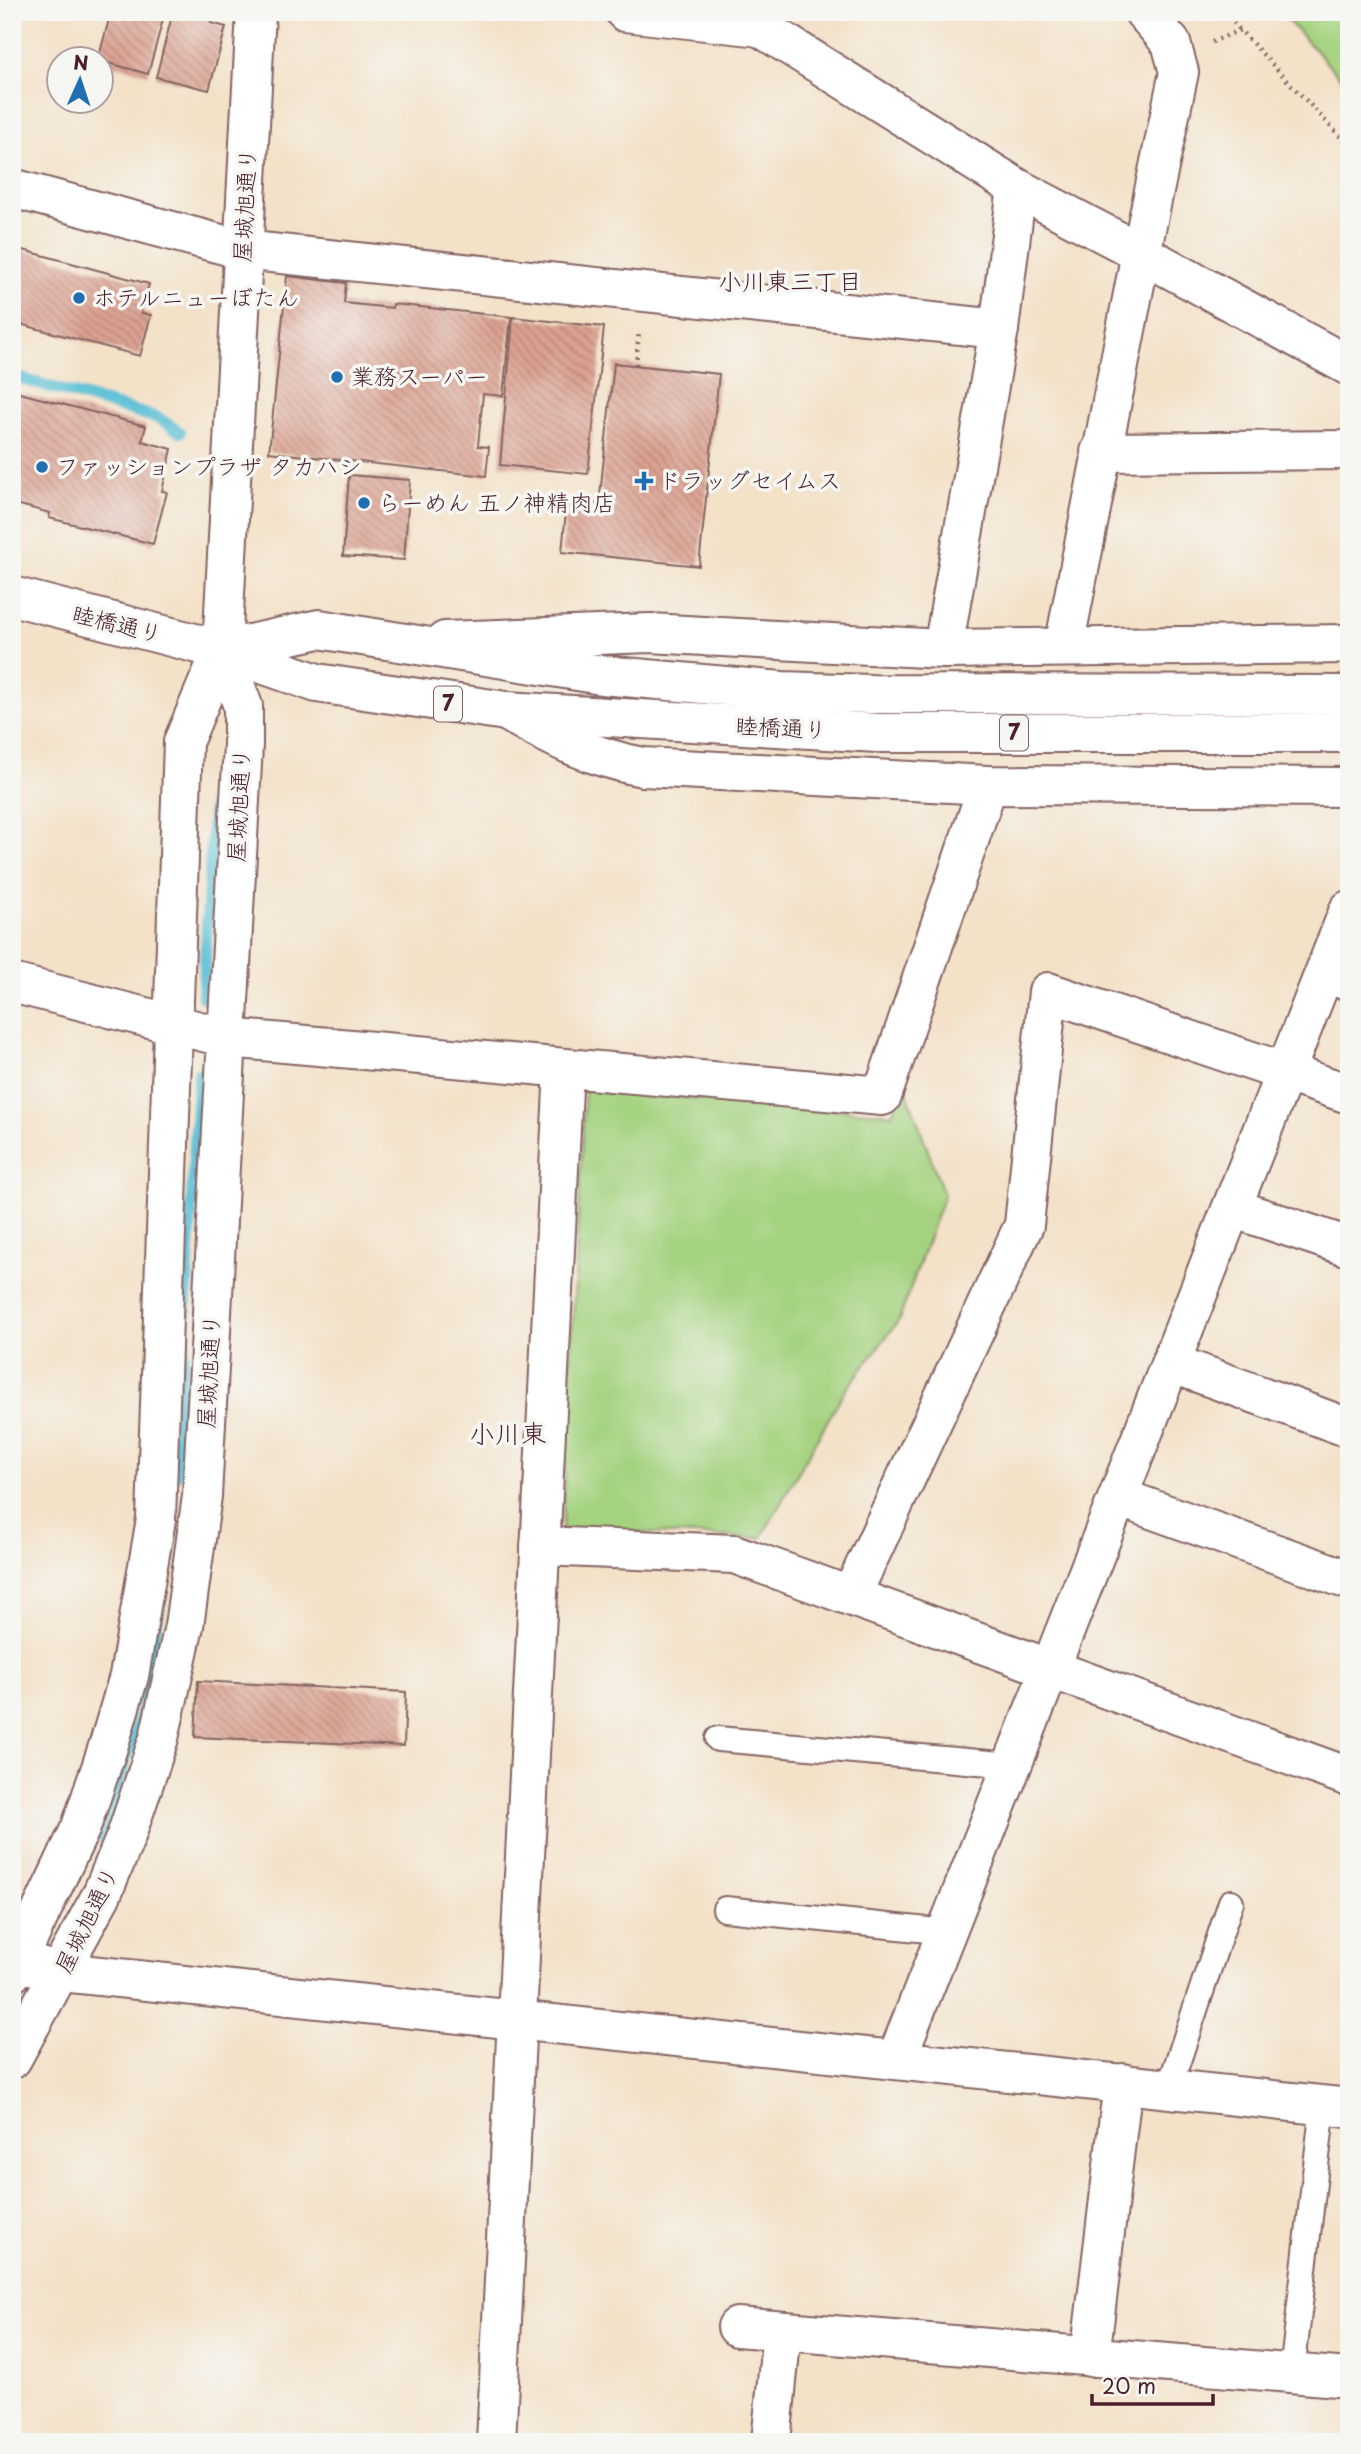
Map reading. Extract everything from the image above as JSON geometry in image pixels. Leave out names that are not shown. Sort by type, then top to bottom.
[{"type":"street","name":"屋城旭通り","points":[[15,1966],[81,1827],[112,1733],[129,1676],[156,1519],[183,742],[222,650],[256,12]]},
{"type":"street","points":[[625,12],[759,20],[1017,188],[1349,366]]},
{"type":"street","points":[[1064,647],[1100,452],[1180,72],[1171,43],[1144,12]]},
{"type":"street","points":[[12,188],[243,250],[999,329]]},
{"type":"street","points":[[943,649],[999,329],[1017,188]]},
{"type":"street","points":[[1100,452],[1349,450]]},
{"type":"street","name":"睦橋通り","points":[[12,596],[222,650],[317,683],[506,711],[878,733],[1349,733]]},
{"type":"street","name":"睦橋通り","points":[[222,650],[319,629],[602,675],[681,684],[871,694],[1349,695]]},
{"type":"street","points":[[414,643],[650,633],[943,649],[1349,644]]},
{"type":"street","name":"屋城旭通り","points":[[12,2059],[102,1896],[144,1787],[159,1738],[184,1626],[202,1496],[243,705],[222,650]]},
{"type":"street","points":[[506,711],[567,745],[603,760],[643,767],[988,785],[1349,787]]},
{"type":"street","points":[[12,983],[227,1038],[882,1096],[988,785]]},
{"type":"street","points":[[896,2060],[1285,1072],[1335,984],[1349,910]]},
{"type":"street","points":[[851,1596],[1024,1225],[1048,992],[1349,1094]]},
{"type":"street","points":[[496,2442],[564,1068]]},
{"type":"street","points":[[1232,1208],[1349,1247]]},
{"type":"street","points":[[1171,1363],[1349,1427]]},
{"type":"street","points":[[1118,1497],[1349,1580]]},
{"type":"street","points":[[541,1546],[734,1554],[1050,1671],[1349,1777]]},
{"type":"street","points":[[15,1966],[1336,2106]]},
{"type":"street","points":[[1090,2357],[1123,2083]]},
{"type":"street","points":[[737,2327],[1349,2378]]},
{"type":"street","points":[[771,2442],[782,2331]]},
{"type":"lane","points":[[718,1739],[1012,1765]]},
{"type":"lane","points":[[1169,2088],[1231,1902]]},
{"type":"lane","points":[[725,1909],[947,1932]]},
{"type":"lane","points":[[1292,2373],[1336,2106]]},
{"type":"path","points":[[1224,12],[1349,146]]},
{"type":"path","points":[[1175,57],[1240,30]]},
{"type":"green space","points":[[1280,12],[1349,12],[1349,87]]},
{"type":"green space","points":[[904,1084],[944,1195],[899,1320],[842,1395],[761,1538],[562,1529],[585,1090],[892,1114]]},
{"type":"building","points":[[111,12],[165,12],[148,74],[116,65],[116,46],[102,46]]},
{"type":"building","points":[[173,12],[224,12],[222,18],[213,16],[211,23],[226,27],[209,90],[156,77]]},
{"type":"building","name":"ホテルニューぼたん","points":[[12,247],[149,284],[141,313],[151,315],[140,356],[12,322]]},
{"type":"building","points":[[287,276],[346,283],[344,303],[392,308],[393,304],[511,317],[503,396],[483,394],[478,446],[489,447],[486,476],[269,452]]},
{"type":"building","points":[[513,317],[604,327],[588,474],[500,465]]},
{"type":"building","points":[[614,363],[719,374],[699,566],[562,552],[567,501],[599,504]]},
{"type":"building","points":[[12,391],[146,426],[142,441],[172,449],[162,491],[167,492],[153,544],[49,518],[50,513],[12,503]]},
{"type":"building","points":[[349,475],[410,480],[404,560],[343,556]]},
{"type":"building","points":[[198,1681],[406,1692],[404,1746],[195,1737]]},
{"type":"waterway","points":[[12,376],[158,418],[180,432]]},
{"type":"waterway","points":[[203,997],[214,797]]},
{"type":"waterway","points":[[176,1475],[199,1073]]},
{"type":"waterway","points":[[100,1837],[142,1710],[171,1538]]},
{"type":"place","name":"ホテルニューぼたん","points":[[79,298]]},
{"type":"place","name":"業務スーパー","points":[[337,377]]},
{"type":"place","name":"ファッションプラザ タカハシ","points":[[42,467]]},
{"type":"place","name":"ドラッグセイムス","points":[[644,481]]},
{"type":"place","name":"らーめん 五ノ神精肉店","points":[[364,503]]},
{"type":"district","name":"小川東三丁目","points":[[790,282]]},
{"type":"district","name":"小川東","points":[[508,1434]]}]
